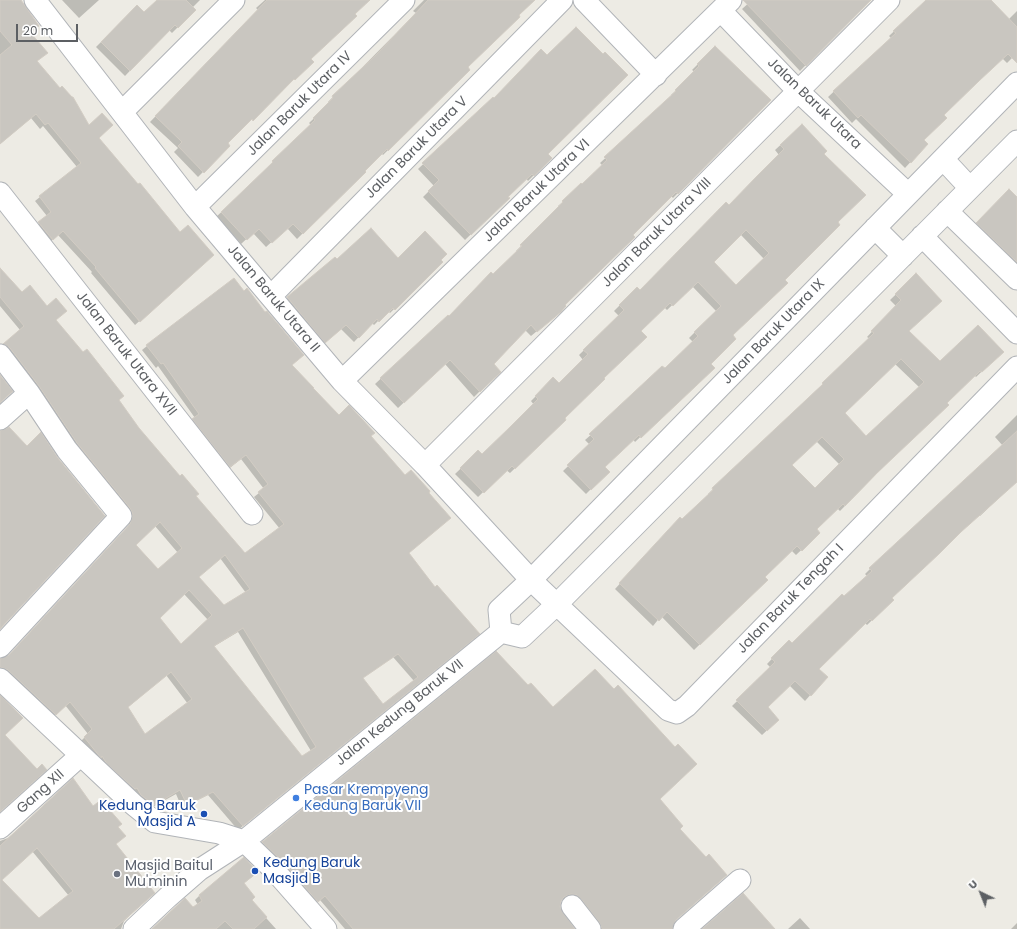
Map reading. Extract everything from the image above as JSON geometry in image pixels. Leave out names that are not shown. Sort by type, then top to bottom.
[{"type":"street","name":"Jalan Baruk Utara II","points":[[35,0],[195,207],[272,296],[342,381],[425,465],[556,605]]},
{"type":"street","points":[[122,111],[234,0]]},
{"type":"street","name":"Jalan Baruk Utara IV","points":[[195,207],[404,0]]},
{"type":"street","name":"Jalan Baruk Utara V","points":[[272,296],[562,0]]},
{"type":"street","points":[[584,0],[656,75]]},
{"type":"street","name":"Jalan Baruk Utara VIII","points":[[425,465],[799,92],[889,0]]},
{"type":"street","name":"Jalan Baruk Utara VI","points":[[342,381],[726,6]]},
{"type":"street","name":"Jalan Baruk Utara","points":[[726,6],[799,92],[908,194]]},
{"type":"street","name":"Jalan Baruk Utara IX","points":[[531,580],[1017,83]]},
{"type":"street","points":[[531,580],[499,610],[501,632],[522,637],[556,605],[1017,141]]},
{"type":"street","points":[[943,159],[970,188]]},
{"type":"street","name":"Jalan Baruk Utara XVII","points":[[0,193],[252,514]]},
{"type":"street","points":[[947,211],[1017,279]]},
{"type":"street","points":[[875,228],[903,256]]},
{"type":"street","points":[[922,236],[1017,333]]},
{"type":"street","points":[[0,356],[29,394],[68,450],[121,516],[119,520],[0,647]]},
{"type":"street","name":"Jalan Baruk Tengah I","points":[[556,605],[668,710],[677,713],[687,706],[1017,368]]},
{"type":"street","points":[[0,419],[29,394]]},
{"type":"street","name":"Jalan Kedung Baruk VII","points":[[134,929],[200,870],[244,841],[501,632]]},
{"type":"street","points":[[0,679],[134,805],[156,822],[219,834],[244,841],[274,870],[326,929]]},
{"type":"street","name":"Gang XII","points":[[0,828],[82,755]]},
{"type":"street","points":[[684,929],[740,880]]},
{"type":"street","points":[[572,906],[590,929]]},
{"type":"building","points":[[0,0],[21,0],[39,26],[30,32],[48,53],[37,61],[60,88],[62,86],[73,97],[89,125],[102,113],[113,125],[99,138],[138,184],[140,183],[180,232],[188,225],[214,255],[140,322],[95,268],[96,267],[63,231],[53,240],[38,222],[51,212],[39,196],[81,163],[48,123],[45,125],[36,114],[0,144],[0,55],[12,45],[0,31]]},
{"type":"building","points":[[157,0],[186,0],[196,10],[178,28],[175,25],[130,71],[101,42],[137,5],[144,12]]},
{"type":"building","points":[[267,0],[370,0],[355,14],[357,16],[311,59],[314,62],[295,80],[294,79],[253,121],[252,119],[228,143],[230,146],[204,173],[178,146],[182,142],[155,116]]},
{"type":"building","points":[[428,0],[535,0],[519,15],[520,17],[468,67],[470,70],[388,151],[387,149],[365,171],[366,172],[303,234],[293,224],[272,243],[259,229],[247,240],[221,212],[315,120],[313,118],[333,98],[332,96],[377,54]]},
{"type":"building","points":[[743,0],[871,0],[806,66]]},
{"type":"building","points":[[926,0],[991,0],[1017,27],[1017,63],[1008,54],[979,81],[944,115],[947,118],[924,140],[928,144],[911,163],[861,115],[858,118],[833,91],[896,33],[893,31]]},
{"type":"building","points":[[576,27],[603,54],[605,52],[628,75],[548,154],[552,158],[534,176],[532,174],[508,197],[510,198],[471,235],[428,191],[439,180],[422,163],[493,97],[494,98],[541,49],[547,55]]},
{"type":"building","points":[[715,46],[771,100],[678,194],[676,192],[633,235],[635,237],[565,305],[566,306],[561,312],[537,332],[531,325],[494,364],[501,372],[480,392],[450,360],[404,403],[380,378],[448,315],[449,316],[491,272],[493,274],[522,246],[520,245],[563,202],[562,201],[607,160],[604,157],[676,91],[675,90],[699,66],[697,64]]},
{"type":"building","points":[[802,124],[827,151],[824,154],[866,195],[838,222],[840,225],[785,280],[788,283],[733,335],[736,339],[711,364],[715,368],[641,438],[639,435],[605,467],[610,472],[591,490],[567,465],[594,439],[589,434],[662,366],[665,368],[698,336],[694,332],[721,306],[698,282],[673,306],[670,303],[641,331],[647,337],[604,378],[605,379],[565,418],[566,420],[515,469],[512,466],[484,493],[460,468],[478,450],[482,454],[510,427],[538,399],[535,396],[553,377],[559,383],[588,354],[583,350],[624,310],[619,305],[637,287],[640,290],[726,202],[729,205],[784,149],[780,145]],"holes":[[[746,230],[769,253],[736,285],[714,262]]]},
{"type":"building","points":[[1009,189],[1017,197],[1017,262],[976,223]]},
{"type":"building","points":[[371,228],[398,258],[425,231],[447,254],[441,260],[443,262],[395,310],[393,308],[379,322],[377,319],[359,338],[346,325],[325,343],[287,297],[335,257],[337,259]]},
{"type":"building","points":[[0,268],[22,292],[30,285],[47,306],[56,298],[67,311],[56,320],[83,352],[87,349],[124,396],[119,400],[139,428],[180,476],[182,474],[199,494],[196,496],[245,553],[284,524],[258,492],[268,484],[246,455],[230,467],[192,419],[199,414],[163,363],[161,364],[146,345],[234,278],[244,291],[247,288],[265,312],[267,311],[304,355],[292,365],[339,415],[349,405],[375,433],[371,436],[405,475],[411,470],[451,518],[409,553],[435,587],[437,585],[480,634],[243,826],[213,792],[187,805],[180,790],[154,805],[141,795],[137,788],[135,789],[107,764],[102,756],[101,758],[84,737],[92,729],[70,702],[56,715],[8,670],[0,667],[0,659],[9,655],[130,524],[133,514],[130,508],[77,443],[39,386],[10,348],[3,344],[24,326],[0,297]],"holes":[[[160,522],[182,548],[158,569],[136,545]],[[225,555],[250,589],[224,605],[199,577]],[[189,590],[212,615],[181,644],[160,618]],[[243,628],[316,747],[302,756],[214,646]],[[398,654],[418,677],[383,704],[363,678]],[[171,672],[192,699],[145,734],[128,707]]]},
{"type":"building","points":[[916,273],[942,301],[909,331],[940,361],[978,325],[1004,352],[982,372],[980,371],[947,403],[949,405],[877,473],[845,506],[843,504],[817,529],[820,533],[802,551],[797,546],[765,577],[768,580],[700,645],[667,612],[659,621],[619,583],[680,517],[682,519],[713,490],[712,488],[823,384],[822,383],[874,333],[871,331],[901,300],[895,294]],"holes":[[[901,359],[924,382],[866,436],[845,413]],[[822,437],[844,459],[815,488],[792,465]]]},
{"type":"building","points":[[0,375],[13,391],[0,403]]},
{"type":"building","points":[[9,427],[27,446],[41,432],[58,458],[105,516],[0,629],[0,431]]},
{"type":"building","points":[[1017,431],[1017,482],[961,532],[892,598],[894,600],[872,621],[870,619],[819,669],[828,677],[811,696],[795,681],[768,707],[779,720],[767,731],[736,700],[775,662],[771,658],[789,640],[792,643],[842,594],[844,596],[872,571],[869,568]]},
{"type":"building","points":[[496,651],[528,685],[531,683],[553,707],[595,669],[614,689],[618,685],[675,747],[678,744],[697,764],[660,799],[683,826],[680,829],[706,857],[709,854],[727,875],[676,920],[672,929],[602,929],[599,922],[581,899],[577,895],[571,894],[564,897],[561,901],[560,907],[575,929],[353,929],[325,896],[318,902],[283,862],[262,842]]},
{"type":"building","points":[[0,695],[23,718],[5,735],[37,769],[42,764],[47,770],[0,812]]},
{"type":"building","points":[[73,778],[93,806],[101,800],[122,824],[118,827],[126,836],[116,844],[155,893],[114,929],[0,929],[0,846]],"holes":[[[37,848],[73,891],[39,918],[2,880]]]},
{"type":"building","points":[[244,857],[258,872],[244,883],[255,897],[252,900],[267,917],[254,929],[233,929],[225,921],[216,929],[152,929],[185,898],[193,907],[202,901],[199,895]]},
{"type":"building","points":[[743,893],[775,929],[702,929]]},
{"type":"place","name":"Pasar Krempyeng Kedung Baruk VII","points":[[296,798]]},
{"type":"place","name":"Kedung Baruk Masjid A","points":[[204,814]]},
{"type":"place","name":"Kedung Baruk Masjid B","points":[[255,871]]},
{"type":"place","name":"Masjid Baitul Mu'minin","points":[[117,874]]}]
